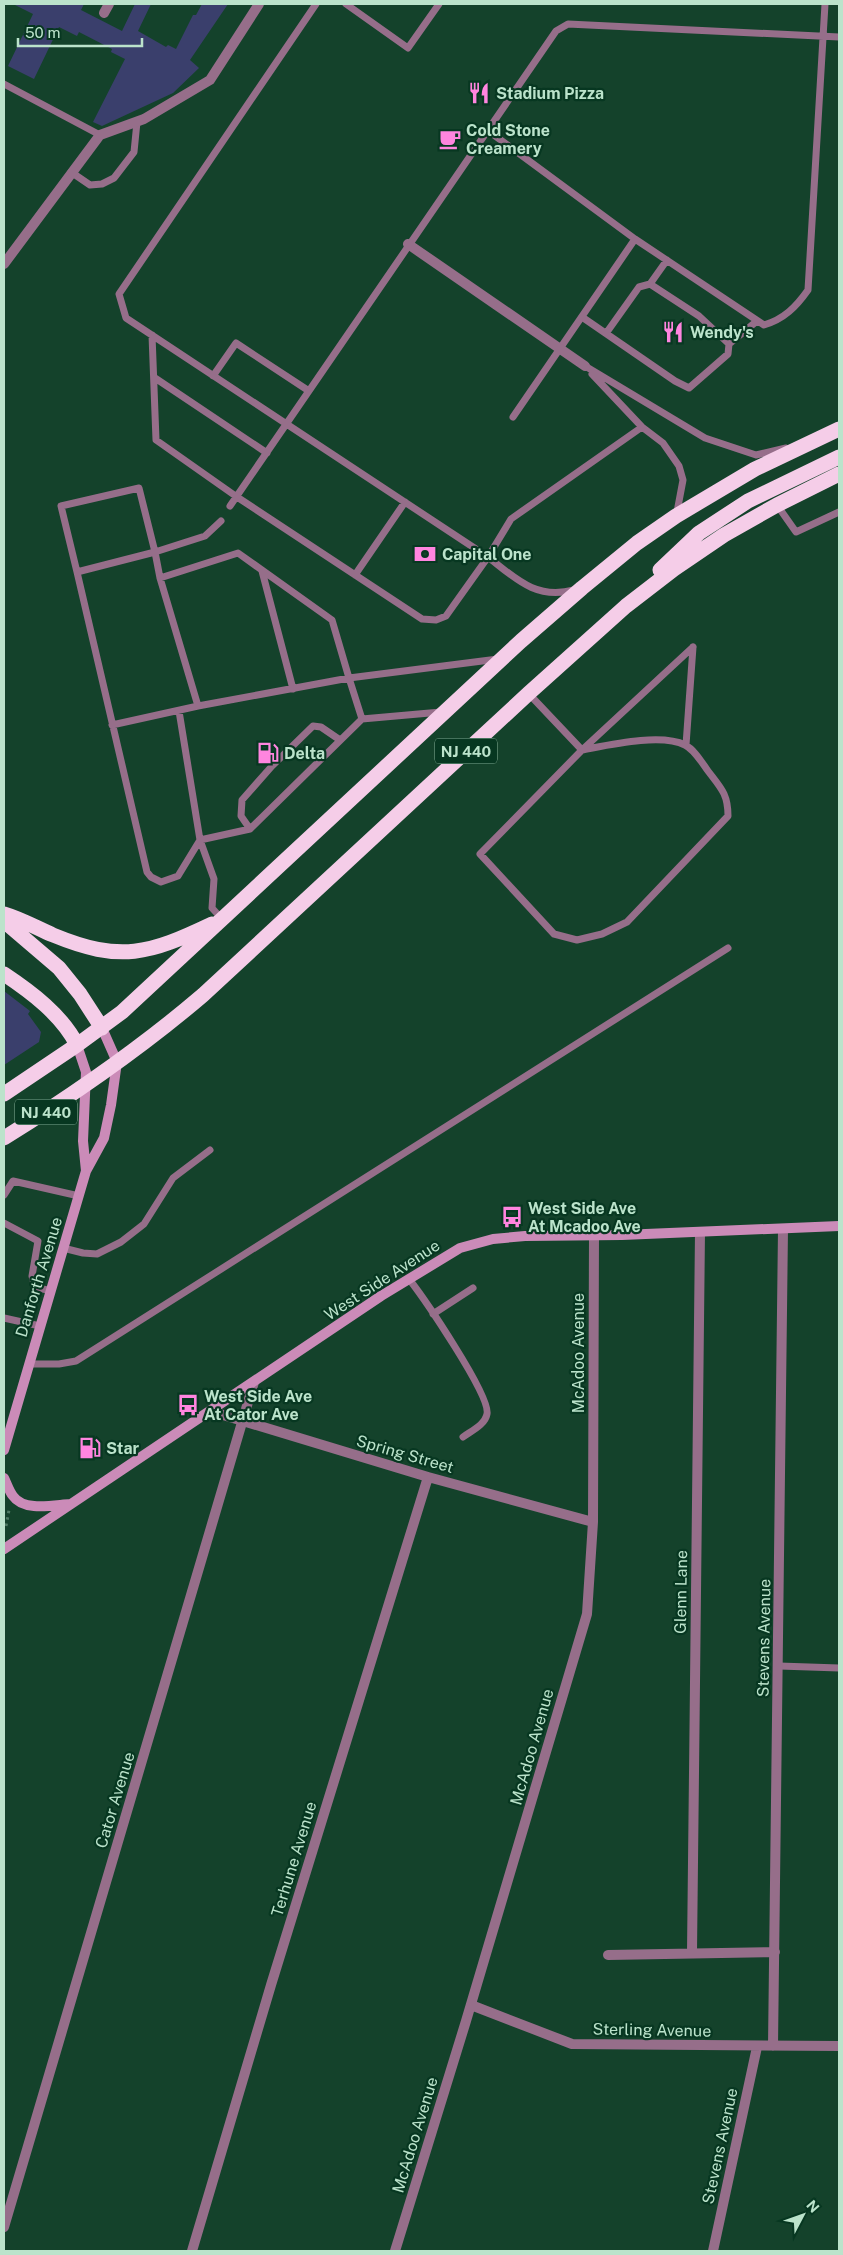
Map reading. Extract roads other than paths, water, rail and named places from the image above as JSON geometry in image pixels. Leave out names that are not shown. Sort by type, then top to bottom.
[{"type":"highway","name":"NJ 440","points":[[4,1094],[102,1028],[154,983],[503,658],[582,588],[638,543],[676,516],[755,469],[808,442],[839,429]]},
{"type":"highway","points":[[626,606],[699,533],[748,501],[839,457]]},
{"type":"highway","name":"NJ 440","points":[[4,1138],[87,1084],[164,1028],[203,995],[528,693],[626,606],[699,552],[777,505],[839,474]]},
{"type":"highway","points":[[4,914],[76,944],[115,952],[156,948],[223,919]]},
{"type":"highway","points":[[4,921],[59,968],[80,994],[102,1028]]},
{"type":"highway","points":[[4,974],[39,1000],[64,1026],[77,1046]]},
{"type":"main road","points":[[102,1028],[117,1062]]},
{"type":"main road","name":"Danforth Avenue","points":[[77,1046],[84,1062],[87,1084],[83,1141],[86,1171]]},
{"type":"main road","name":"Danforth Avenue","points":[[4,1450],[6,1432],[29,1364],[86,1171],[104,1138],[117,1062]]},
{"type":"main road","name":"West Side Avenue","points":[[4,1549],[409,1279],[460,1248],[493,1238],[524,1236],[594,1236],[839,1226]]},
{"type":"main road","points":[[4,1478],[14,1497],[20,1502],[43,1506],[74,1503]]},
{"type":"street","points":[[6,257],[100,134],[137,122],[210,80],[259,4]]},
{"type":"street","points":[[408,244],[585,366]]},
{"type":"street","name":"Stevens Avenue","points":[[773,2046],[783,1229]]},
{"type":"street","name":"Glenn Lane","points":[[692,1952],[700,1232]]},
{"type":"street","name":"McAdoo Avenue","points":[[395,2251],[471,2005],[587,1614],[593,1522],[594,1236]]},
{"type":"street","name":"Cator Avenue","points":[[4,2227],[254,1382]]},
{"type":"street","name":"Spring Street","points":[[210,1411],[428,1477],[593,1522]]},
{"type":"street","name":"Terhune Avenue","points":[[192,2251],[271,1985],[428,1477]]},
{"type":"street","points":[[608,1955],[775,1952]]},
{"type":"street","name":"Sterling Avenue","points":[[471,2005],[572,2044],[757,2047],[839,2046]]},
{"type":"street","name":"Stevens Avenue","points":[[712,2251],[757,2047]]},
{"type":"lane","points":[[316,4],[119,294],[126,318],[405,502],[526,586],[548,593],[582,588]]},
{"type":"lane","points":[[346,4],[408,48],[439,4]]},
{"type":"lane","points":[[487,130],[636,239],[764,325],[785,316],[798,305],[808,290],[825,4]]},
{"type":"lane","points":[[230,506],[238,497],[408,244],[556,31],[568,24],[839,36]]},
{"type":"lane","points":[[4,84],[100,134]]},
{"type":"lane","points":[[71,172],[90,185],[102,184],[114,178],[134,152],[137,122]]},
{"type":"lane","points":[[513,417],[636,239]]},
{"type":"lane","points":[[606,332],[638,287],[650,284],[667,260]]},
{"type":"lane","points":[[650,284],[698,316],[729,344]]},
{"type":"lane","points":[[582,317],[675,381],[689,388],[728,354],[729,344],[757,321]]},
{"type":"lane","points":[[152,335],[156,440],[238,497],[422,619],[436,620],[446,616],[488,558],[511,519],[642,427]]},
{"type":"lane","points":[[213,376],[236,343],[309,391]]},
{"type":"lane","points":[[585,366],[642,427],[663,443],[679,466],[682,480],[680,506],[676,516]]},
{"type":"lane","points":[[585,366],[705,438],[756,455],[808,442]]},
{"type":"lane","points":[[155,378],[267,453]]},
{"type":"lane","points":[[198,706],[160,578],[139,488],[61,506],[147,872],[151,877],[161,882],[173,880],[178,876],[200,840],[250,829],[362,719],[446,711]]},
{"type":"lane","points":[[355,575],[405,502]]},
{"type":"lane","points":[[777,505],[796,532],[839,512]]},
{"type":"lane","points":[[76,572],[154,552],[205,536],[221,521]]},
{"type":"lane","points":[[160,578],[238,553],[332,620],[362,719]]},
{"type":"lane","points":[[262,571],[293,689]]},
{"type":"lane","points":[[582,750],[630,741],[662,740],[686,745],[722,788],[728,802],[728,816],[627,922],[602,934],[577,940],[554,934],[480,854],[582,750],[693,647],[686,745]]},
{"type":"lane","points":[[112,726],[198,706],[349,678],[503,658]]},
{"type":"lane","points":[[528,693],[582,750]]},
{"type":"lane","points":[[179,711],[200,840],[214,879],[212,908],[223,919]]},
{"type":"lane","points":[[250,829],[242,816],[242,800],[300,736],[313,726],[321,727],[340,740]]},
{"type":"lane","points":[[29,1364],[59,1364],[76,1361],[728,948]]},
{"type":"lane","points":[[63,1248],[97,1254],[121,1242],[144,1224],[173,1178],[210,1150]]},
{"type":"lane","points":[[4,1195],[13,1181],[79,1196]]},
{"type":"lane","points":[[4,1223],[38,1241],[32,1276],[35,1287],[51,1291]]},
{"type":"lane","points":[[409,1279],[465,1363],[485,1400],[488,1413],[482,1423],[463,1437]]},
{"type":"lane","points":[[433,1314],[473,1288]]},
{"type":"lane","points":[[4,1318],[40,1326]]},
{"type":"lane","points":[[778,1666],[839,1668]]},
{"type":"place","name":"Stadium Pizza","points":[[479,93]]},
{"type":"place","name":"Cold Stone Creamery","points":[[450,139]]},
{"type":"place","name":"Wendy's","points":[[673,332]]},
{"type":"place","name":"Capital One","points":[[425,554]]},
{"type":"place","name":"Delta","points":[[268,753]]},
{"type":"place","name":"West Side Ave At Mcadoo Ave","points":[[512,1217]]},
{"type":"place","name":"West Side Ave At Cator Ave","points":[[188,1405]]},
{"type":"place","name":"Star","points":[[90,1448]]}]
